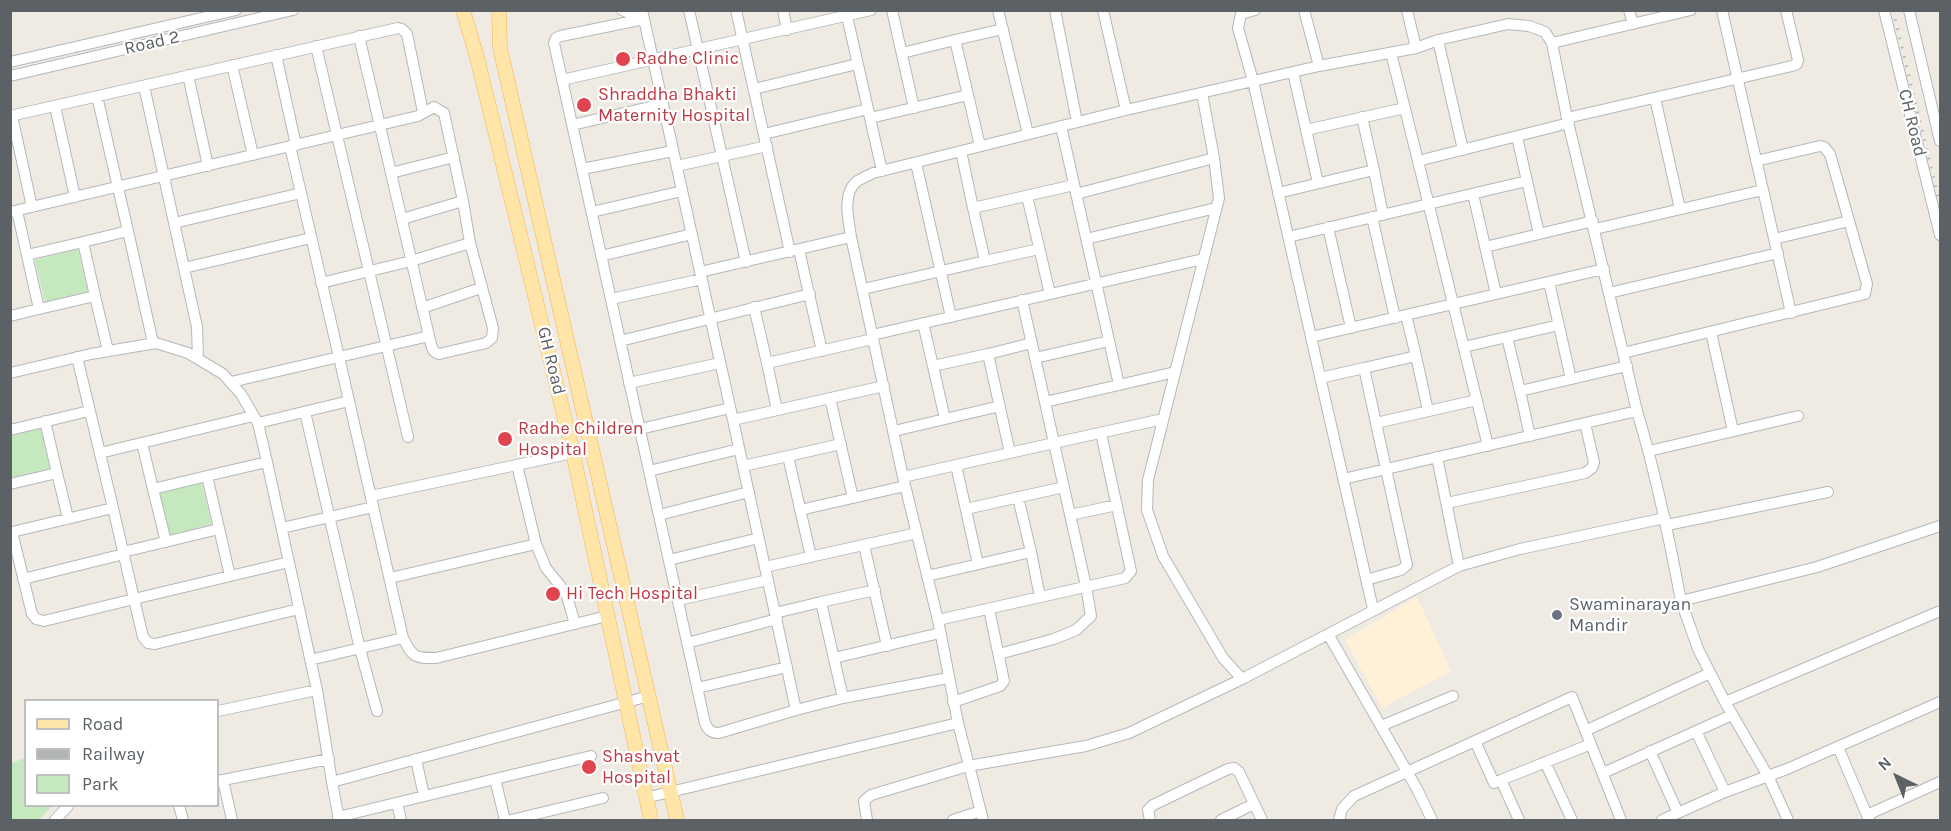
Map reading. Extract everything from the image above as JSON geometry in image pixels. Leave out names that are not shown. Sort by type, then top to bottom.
[{"type":"main road","name":"GH Road","points":[[463,10],[477,57],[573,453],[651,820]]},
{"type":"main road","name":"GH Road","points":[[499,10],[500,48],[677,820]]},
{"type":"street","name":"Road 2","points":[[10,62],[236,10]]},
{"type":"street","name":"Road 2","points":[[10,76],[292,10]]},
{"type":"street","points":[[622,10],[643,15]]},
{"type":"street","points":[[689,10],[746,262]]},
{"type":"street","points":[[736,10],[767,146],[795,251],[810,294],[822,351]]},
{"type":"street","points":[[783,10],[787,30]]},
{"type":"street","points":[[562,80],[787,30],[828,15],[846,16],[870,10]]},
{"type":"street","points":[[892,10],[914,108]]},
{"type":"street","points":[[998,10],[1028,135]]},
{"type":"street","points":[[1055,10],[1077,122]]},
{"type":"street","points":[[1103,10],[1126,110]]},
{"type":"street","points":[[1304,10],[1319,66]]},
{"type":"street","points":[[1407,10],[1416,48]]},
{"type":"street","points":[[1629,10],[1633,24]]},
{"type":"street","points":[[1552,43],[1691,10]]},
{"type":"street","points":[[1722,10],[1791,313]]},
{"type":"street","points":[[1418,162],[1655,98],[1797,64],[1786,10]]},
{"type":"street","name":"CH Road","points":[[1884,10],[1941,235]]},
{"type":"street","name":"CH Road","points":[[1909,10],[1941,141]]},
{"type":"street","points":[[1251,11],[1241,14],[1238,28],[1253,81],[1373,609]]},
{"type":"street","points":[[643,15],[796,710]]},
{"type":"street","points":[[643,15],[556,38],[554,43],[707,729],[712,733],[719,733],[843,698],[948,678]]},
{"type":"street","points":[[846,16],[882,171]]},
{"type":"street","points":[[953,820],[982,816],[953,702],[938,620],[904,482],[851,237],[848,216],[850,192],[855,183],[873,173],[1126,110],[1319,66],[1416,48],[1438,40],[1508,24],[1529,26],[1545,32],[1552,43],[1568,121],[1623,353],[1666,522],[1681,601],[1698,649],[1732,715],[1768,776],[1786,820]]},
{"type":"street","points":[[32,207],[11,116],[389,29],[402,29],[407,34],[423,112]]},
{"type":"street","points":[[902,52],[1003,30]]},
{"type":"street","points":[[39,309],[27,255],[14,212],[32,207],[293,146],[337,135],[380,125],[418,116],[434,107],[444,113],[470,243],[493,328],[492,338],[486,343],[440,354],[435,353],[432,349],[411,261],[402,219],[380,125],[359,36]]},
{"type":"street","points":[[955,40],[980,146]]},
{"type":"street","points":[[1438,40],[1463,150]]},
{"type":"street","points":[[315,46],[408,437]]},
{"type":"street","points":[[1391,53],[1488,446]]},
{"type":"street","points":[[276,55],[301,193],[321,283],[404,638],[411,653],[418,658],[436,658],[607,616]]},
{"type":"street","points":[[754,89],[857,64]]},
{"type":"street","points":[[232,65],[253,155]]},
{"type":"street","points":[[1293,72],[1318,183]]},
{"type":"street","points":[[188,75],[208,166]]},
{"type":"street","points":[[144,86],[197,327],[198,359]]},
{"type":"street","points":[[1202,93],[1215,158],[1219,198],[1148,480],[1147,510],[1163,556],[1223,658],[1242,679]]},
{"type":"street","points":[[764,134],[914,108],[968,95]]},
{"type":"street","points":[[97,96],[153,343]]},
{"type":"street","points":[[1655,98],[1680,209]]},
{"type":"street","points":[[572,125],[663,104]]},
{"type":"street","points":[[55,106],[75,197]]},
{"type":"street","points":[[1306,130],[1405,108]]},
{"type":"street","points":[[1362,117],[1374,170],[1377,216],[1401,316],[1416,356],[1428,411]]},
{"type":"street","points":[[1061,126],[1119,385]]},
{"type":"street","points":[[1517,137],[1539,234]]},
{"type":"street","points":[[676,166],[767,146]]},
{"type":"street","points":[[1623,353],[1865,294],[1868,284],[1830,154],[1820,146],[1756,161]]},
{"type":"street","points":[[961,151],[985,261]]},
{"type":"street","points":[[582,169],[674,152]]},
{"type":"street","points":[[391,172],[454,158]]},
{"type":"street","points":[[974,208],[1027,196],[1075,189],[1215,158]]},
{"type":"street","points":[[916,163],[951,317]]},
{"type":"street","points":[[1278,193],[1374,170]]},
{"type":"street","points":[[1288,237],[1527,181]]},
{"type":"street","points":[[1485,247],[1539,234],[1680,209],[1763,190]]},
{"type":"street","points":[[592,212],[682,191]]},
{"type":"street","points":[[174,223],[301,193]]},
{"type":"street","points":[[1473,194],[1496,294]]},
{"type":"street","points":[[1027,196],[1050,294]]},
{"type":"street","points":[[402,219],[463,201]]},
{"type":"street","points":[[1086,239],[1216,208]]},
{"type":"street","points":[[1774,239],[1849,221]]},
{"type":"street","points":[[1328,227],[1351,328]]},
{"type":"street","points":[[27,255],[128,231]]},
{"type":"street","points":[[601,256],[692,234]]},
{"type":"street","points":[[611,299],[746,262],[851,237]]},
{"type":"street","points":[[184,268],[311,238]]},
{"type":"street","points":[[83,242],[108,351]]},
{"type":"street","points":[[321,283],[411,261],[470,243]]},
{"type":"street","points":[[863,289],[1039,249]]},
{"type":"street","points":[[1609,293],[1778,253]]},
{"type":"street","points":[[767,363],[822,351],[923,323],[1203,259]]},
{"type":"street","points":[[1311,337],[1604,269]]},
{"type":"street","points":[[1549,282],[1571,379]]},
{"type":"street","points":[[422,308],[481,288]]},
{"type":"street","points":[[620,341],[810,294]]},
{"type":"street","points":[[10,316],[95,296]]},
{"type":"street","points":[[999,654],[1054,639],[1076,630],[1090,616],[1086,586],[1022,300]]},
{"type":"street","points":[[754,307],[777,410]]},
{"type":"street","points":[[923,323],[945,419]]},
{"type":"street","points":[[1464,347],[1559,325]]},
{"type":"street","points":[[1711,332],[1733,431]]},
{"type":"street","points":[[231,382],[429,336]]},
{"type":"street","points":[[1507,337],[1530,436]]},
{"type":"street","points":[[1035,358],[1109,341]]},
{"type":"street","points":[[10,373],[77,357],[153,343],[188,353],[223,374],[241,394],[256,420],[267,462],[317,690],[338,819],[591,756]]},
{"type":"street","points":[[933,366],[1032,343]]},
{"type":"street","points":[[988,354],[1010,453]]},
{"type":"street","points":[[1320,378],[1416,356]]},
{"type":"street","points":[[77,357],[143,637],[148,643],[155,644],[299,609]]},
{"type":"street","points":[[630,383],[720,363]]},
{"type":"street","points":[[1520,391],[1627,366]]},
{"type":"street","points":[[1364,368],[1407,565],[1401,570],[1366,580]]},
{"type":"street","points":[[1045,402],[1174,372]]},
{"type":"street","points":[[733,420],[884,386]]},
{"type":"street","points":[[830,398],[853,498]]},
{"type":"street","points":[[1376,423],[1477,400]]},
{"type":"street","points":[[100,453],[349,401]]},
{"type":"street","points":[[894,431],[1000,406]]},
{"type":"street","points":[[640,429],[730,408]]},
{"type":"street","points":[[10,430],[90,411]]},
{"type":"street","points":[[1343,479],[1637,411]]},
{"type":"street","points":[[305,412],[360,649],[377,711]]},
{"type":"street","points":[[1649,451],[1798,416]]},
{"type":"street","points":[[800,510],[853,498],[956,465],[1163,418]]},
{"type":"street","points":[[45,421],[68,518]]},
{"type":"street","points":[[1447,503],[1585,473],[1592,468],[1594,462],[1586,423]]},
{"type":"street","points":[[938,620],[1125,578],[1131,571],[1101,433]]},
{"type":"street","points":[[142,443],[166,542]]},
{"type":"street","points":[[743,466],[841,444]]},
{"type":"street","points":[[649,471],[739,449]]},
{"type":"street","points":[[371,496],[573,453]]},
{"type":"street","points":[[788,456],[811,557]]},
{"type":"street","points":[[1437,457],[1459,566]]},
{"type":"street","points":[[153,489],[267,462]]},
{"type":"street","points":[[517,465],[536,544],[546,568],[566,593],[575,624]]},
{"type":"street","points":[[956,465],[978,564]]},
{"type":"street","points":[[10,484],[57,473]]},
{"type":"street","points":[[207,476],[230,576]]},
{"type":"street","points":[[966,509],[1064,487]]},
{"type":"street","points":[[659,515],[749,492]]},
{"type":"street","points":[[867,820],[864,801],[871,795],[968,766],[1086,746],[1129,733],[1242,679],[1459,566],[1520,549],[1828,492]]},
{"type":"street","points":[[1018,497],[1040,597]]},
{"type":"street","points":[[1070,515],[1117,505]]},
{"type":"street","points":[[282,528],[373,507]]},
{"type":"street","points":[[112,508],[11,532],[32,614],[36,620],[44,621],[289,562]]},
{"type":"street","points":[[1681,601],[1817,567],[1941,526]]},
{"type":"street","points":[[23,579],[219,529]]},
{"type":"street","points":[[765,567],[917,533]]},
{"type":"street","points":[[669,560],[759,538]]},
{"type":"street","points":[[390,578],[536,544]]},
{"type":"street","points":[[864,545],[887,646]]},
{"type":"street","points":[[927,576],[1030,552]]},
{"type":"street","points":[[678,600],[768,580]]},
{"type":"street","points":[[687,643],[821,602],[874,590]]},
{"type":"street","points":[[821,602],[843,698]]},
{"type":"street","points":[[953,702],[999,686],[1004,681],[989,609]]},
{"type":"street","points":[[1725,702],[1941,611]]},
{"type":"street","points":[[834,657],[940,633]]},
{"type":"street","points":[[1328,634],[1432,820]]},
{"type":"street","points":[[310,660],[404,638]]},
{"type":"street","points":[[697,688],[787,667]]},
{"type":"street","points":[[1585,730],[1710,673]]},
{"type":"street","points":[[219,711],[317,690]]},
{"type":"street","points":[[332,782],[650,696]]},
{"type":"street","points":[[1380,726],[1453,696]]},
{"type":"street","points":[[1339,820],[1342,809],[1354,796],[1572,698],[1622,820]]},
{"type":"street","points":[[1662,820],[1725,792],[1939,706]]},
{"type":"street","points":[[1602,773],[1732,715]]},
{"type":"street","points":[[645,798],[958,723]]},
{"type":"street","points":[[1696,731],[1725,792]]},
{"type":"street","points":[[1475,741],[1494,783],[1591,744]]},
{"type":"street","points":[[1838,747],[1868,818],[1941,782]]},
{"type":"street","points":[[1650,751],[1678,813]]},
{"type":"street","points":[[232,820],[220,780],[329,759]]},
{"type":"street","points":[[416,759],[424,796]]},
{"type":"street","points":[[1545,762],[1572,820]]},
{"type":"street","points":[[1150,820],[1148,810],[1153,805],[1234,768],[1239,772],[1262,820]]},
{"type":"street","points":[[495,779],[505,820]]},
{"type":"street","points":[[1501,780],[1519,820]]},
{"type":"street","points":[[511,820],[603,798]]},
{"type":"street","points":[[397,803],[401,820]]},
{"type":"street","points":[[1221,820],[1254,804]]},
{"type":"street","points":[[55,820],[67,807]]},
{"type":"shaded area","points":[[1417,597],[1451,671],[1382,708],[1345,640]]},
{"type":"green space","points":[[78,249],[88,292],[45,303],[35,260]]},
{"type":"green space","points":[[41,427],[51,470],[11,480],[11,435]]},
{"type":"green space","points":[[202,483],[212,526],[170,536],[159,493]]},
{"type":"green space","points":[[24,758],[24,807],[51,807],[39,820],[11,820],[11,763]]},
{"type":"railway","points":[[1893,10],[1940,205]]},
{"type":"place","name":"Radhe Clinic","points":[[623,59]]},
{"type":"place","name":"Shraddha Bhakti Maternity Hospital","points":[[584,105]]},
{"type":"place","name":"Radhe Children Hospital","points":[[505,439]]},
{"type":"place","name":"Hi Tech Hospital","points":[[553,594]]},
{"type":"place","name":"Swaminarayan Mandir","points":[[1557,615]]},
{"type":"place","name":"Shashvat Hospital","points":[[589,767]]}]
